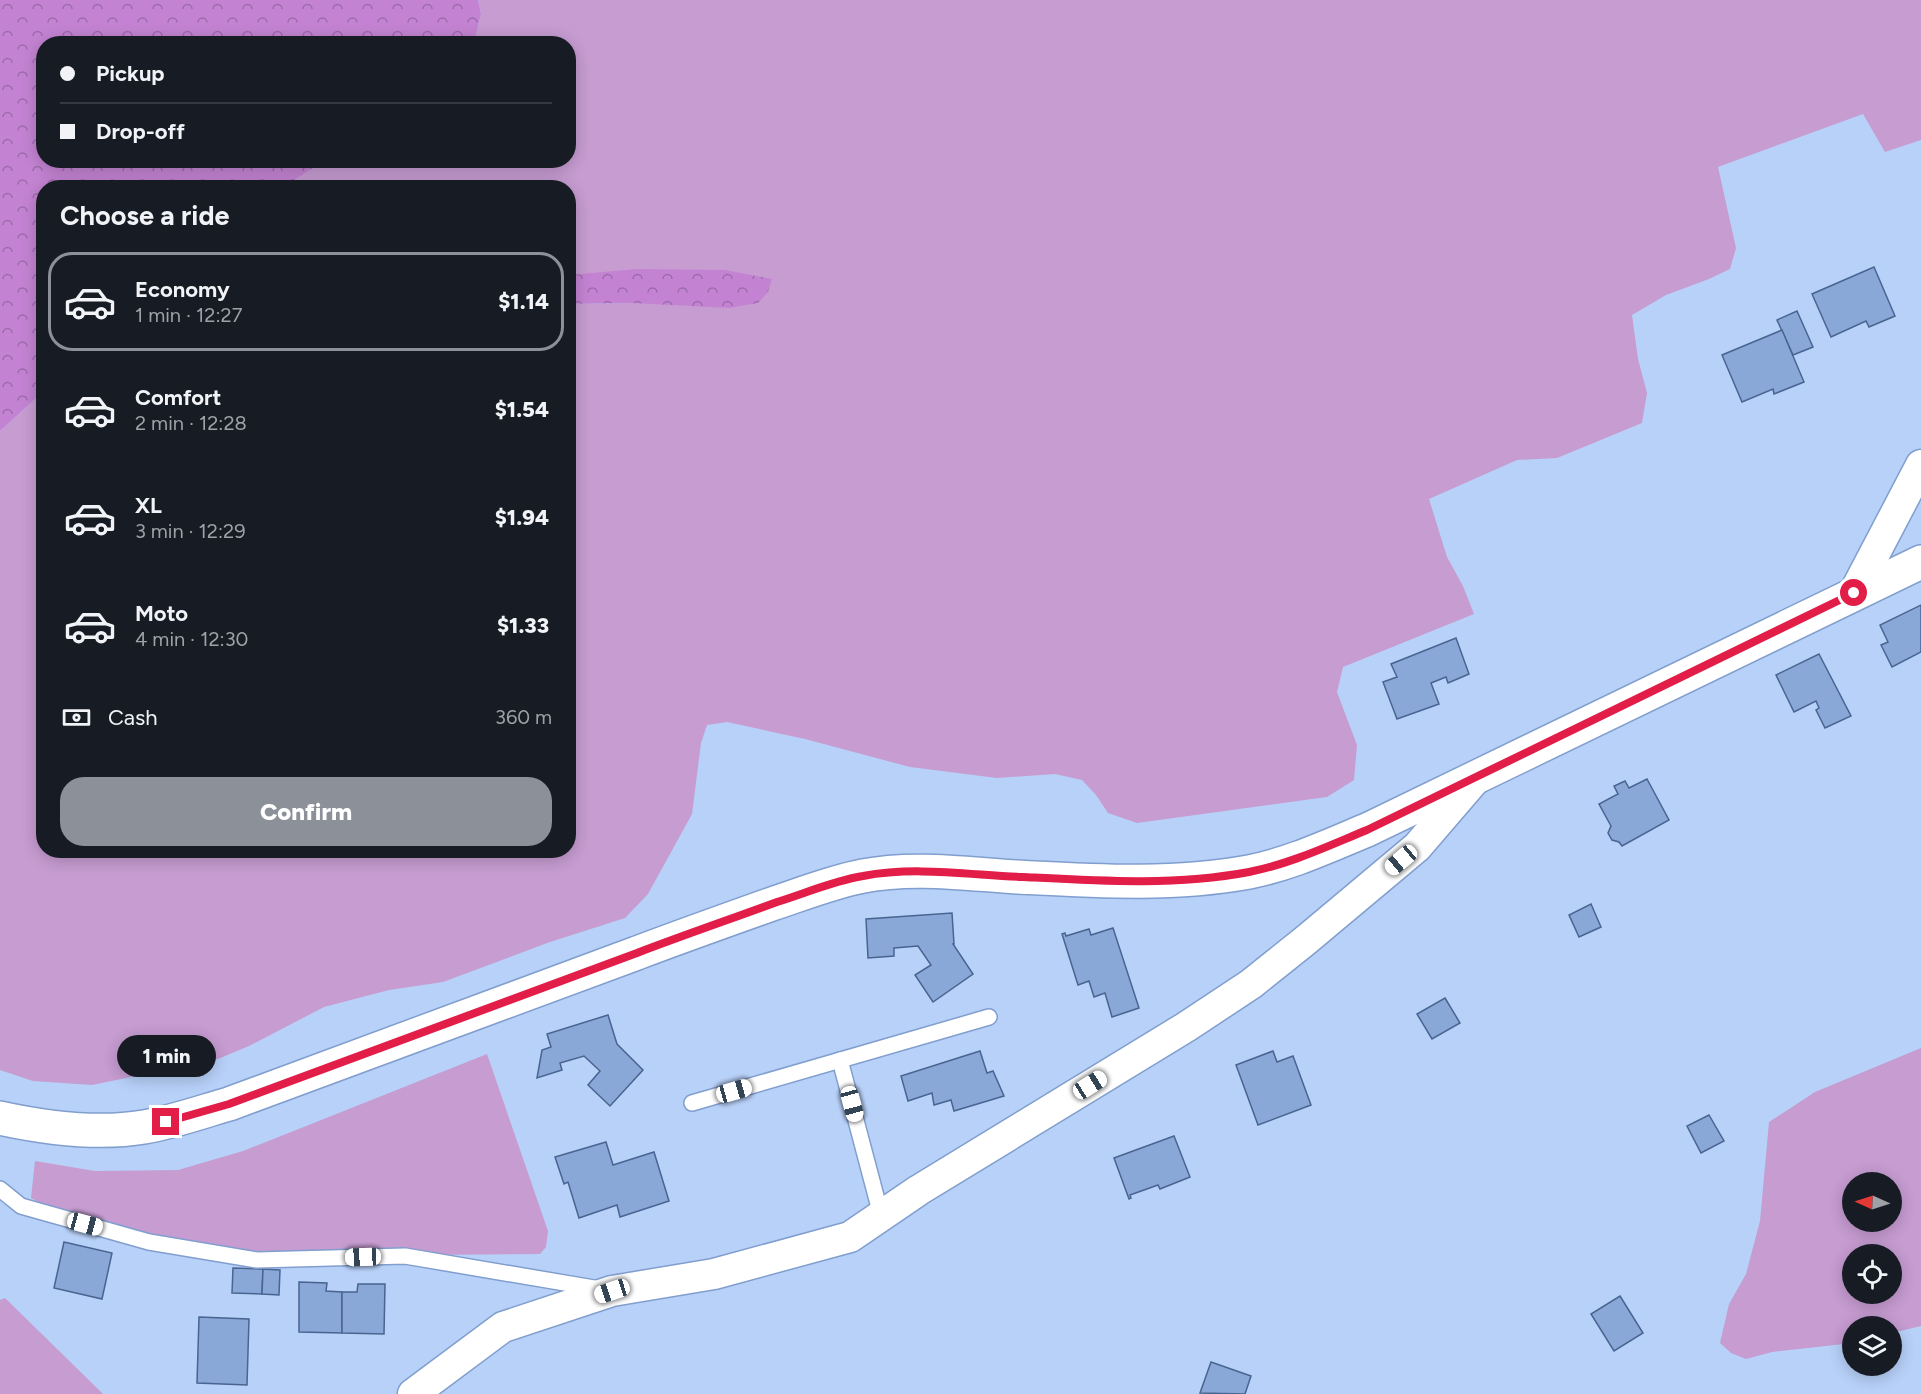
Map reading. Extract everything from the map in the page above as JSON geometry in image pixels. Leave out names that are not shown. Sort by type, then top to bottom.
[{"type":"street","points":[[1854,593],[1921,465]]},
{"type":"street","points":[[0,1118],[71,1129],[94,1130],[144,1127],[189,1116],[229,1104],[701,929],[827,885],[864,876],[899,872],[1136,882],[1213,878],[1251,871],[1314,852],[1367,830],[1921,562]]},
{"type":"street","points":[[413,1394],[503,1327],[612,1291],[714,1274],[850,1237],[919,1190],[1186,1027],[1251,984],[1417,847],[1480,774]]},
{"type":"lane","points":[[692,1103],[989,1017]]},
{"type":"lane","points":[[840,1060],[881,1215]]},
{"type":"lane","points":[[0,1189],[21,1206],[149,1242],[257,1260],[405,1256],[612,1291]]},
{"type":"shaded area","points":[[478,0],[1921,0],[1921,140],[1885,152],[1863,114],[1718,167],[1736,248],[1730,269],[1666,295],[1632,315],[1638,359],[1647,393],[1642,423],[1557,458],[1517,460],[1429,499],[1447,557],[1463,586],[1474,614],[1343,667],[1337,692],[1357,745],[1354,780],[1327,797],[1137,823],[1108,813],[1082,780],[1055,774],[997,778],[910,767],[805,739],[727,722],[707,725],[701,743],[692,814],[648,894],[625,918],[547,943],[443,982],[389,990],[324,1007],[249,1046],[218,1059],[92,1085],[33,1081],[0,1070],[0,431],[36,398],[36,858],[576,858],[576,304],[633,303],[586,274],[576,275],[576,180],[295,180],[313,168],[576,168],[576,36],[476,36],[481,14]]},
{"type":"shaded area","points":[[1921,1048],[1921,1326],[1902,1331],[1902,1316],[1842,1316],[1842,1344],[1772,1352],[1746,1359],[1731,1353],[1720,1343],[1729,1304],[1746,1274],[1760,1221],[1769,1122],[1815,1092]]},
{"type":"shaded area","points":[[487,1054],[548,1231],[546,1247],[540,1254],[304,1256],[245,1252],[124,1231],[46,1206],[31,1198],[35,1161],[95,1171],[178,1170],[243,1151]]},
{"type":"shaded area","points":[[5,1298],[103,1394],[0,1394],[0,1300]]},
{"type":"green space","points":[[0,0],[478,0],[481,14],[476,36],[36,36],[36,168],[313,168],[295,180],[36,180],[36,398],[0,431]]},
{"type":"green space","points":[[637,269],[725,270],[772,279],[768,292],[758,303],[729,308],[633,303],[576,304],[576,274]]},
{"type":"building","points":[[1874,267],[1895,316],[1869,327],[1866,321],[1831,337],[1812,294]]},
{"type":"building","points":[[1797,311],[1813,347],[1793,355],[1777,320]]},
{"type":"building","points":[[1782,330],[1804,382],[1774,394],[1773,389],[1742,402],[1722,355]]},
{"type":"building","points":[[1921,605],[1921,652],[1892,667],[1881,645],[1888,642],[1880,625]]},
{"type":"building","points":[[1456,638],[1469,674],[1448,683],[1446,677],[1431,683],[1439,704],[1397,719],[1383,682],[1397,677],[1391,664]]},
{"type":"building","points":[[1819,654],[1851,716],[1825,728],[1816,710],[1819,708],[1816,701],[1794,712],[1776,675]]},
{"type":"building","points":[[1647,779],[1669,820],[1622,846],[1619,842],[1612,840],[1608,833],[1611,826],[1599,804],[1618,794],[1614,786],[1625,781],[1629,788]]},
{"type":"building","points":[[1591,904],[1601,927],[1579,937],[1569,915]]},
{"type":"building","points":[[952,913],[953,944],[973,974],[933,1002],[915,975],[931,965],[918,946],[894,948],[894,956],[868,958],[866,919]]},
{"type":"building","points":[[1113,928],[1139,1008],[1112,1017],[1105,993],[1094,997],[1089,981],[1078,985],[1062,934],[1065,933],[1066,936],[1089,929],[1091,935]]},
{"type":"building","points":[[1445,998],[1460,1023],[1432,1039],[1417,1014]]},
{"type":"building","points":[[608,1015],[617,1044],[643,1070],[610,1106],[588,1085],[600,1071],[584,1056],[560,1063],[562,1070],[537,1078],[542,1050],[551,1047],[547,1034]]},
{"type":"building","points":[[980,1051],[987,1073],[993,1071],[1004,1096],[954,1111],[951,1100],[934,1105],[932,1093],[908,1101],[901,1076]]},
{"type":"building","points":[[1273,1051],[1277,1062],[1293,1056],[1311,1105],[1258,1125],[1236,1065]]},
{"type":"building","points":[[1709,1115],[1724,1141],[1701,1153],[1687,1126]]},
{"type":"building","points":[[1174,1136],[1190,1177],[1160,1189],[1158,1185],[1130,1195],[1129,1199],[1114,1158]]},
{"type":"building","points":[[606,1142],[613,1165],[654,1152],[669,1201],[620,1217],[617,1205],[579,1218],[568,1182],[564,1184],[555,1157]]},
{"type":"building","points":[[64,1242],[112,1253],[102,1299],[54,1288]]},
{"type":"building","points":[[233,1268],[263,1269],[262,1294],[232,1293]]},
{"type":"building","points":[[263,1269],[280,1270],[279,1295],[262,1294]]},
{"type":"building","points":[[299,1282],[327,1283],[326,1291],[342,1292],[342,1333],[299,1332]]},
{"type":"building","points":[[358,1284],[385,1284],[384,1334],[342,1333],[342,1292],[357,1292]]},
{"type":"building","points":[[1620,1296],[1643,1333],[1614,1351],[1591,1314]]},
{"type":"building","points":[[199,1317],[249,1319],[247,1385],[197,1383]]},
{"type":"building","points":[[1211,1362],[1251,1376],[1245,1394],[1200,1393]]},
{"type":"route","points":[[166,1122],[229,1104],[701,929],[837,882],[864,876],[914,872],[1136,882],[1213,878],[1284,863],[1367,830],[1854,593]]}]
